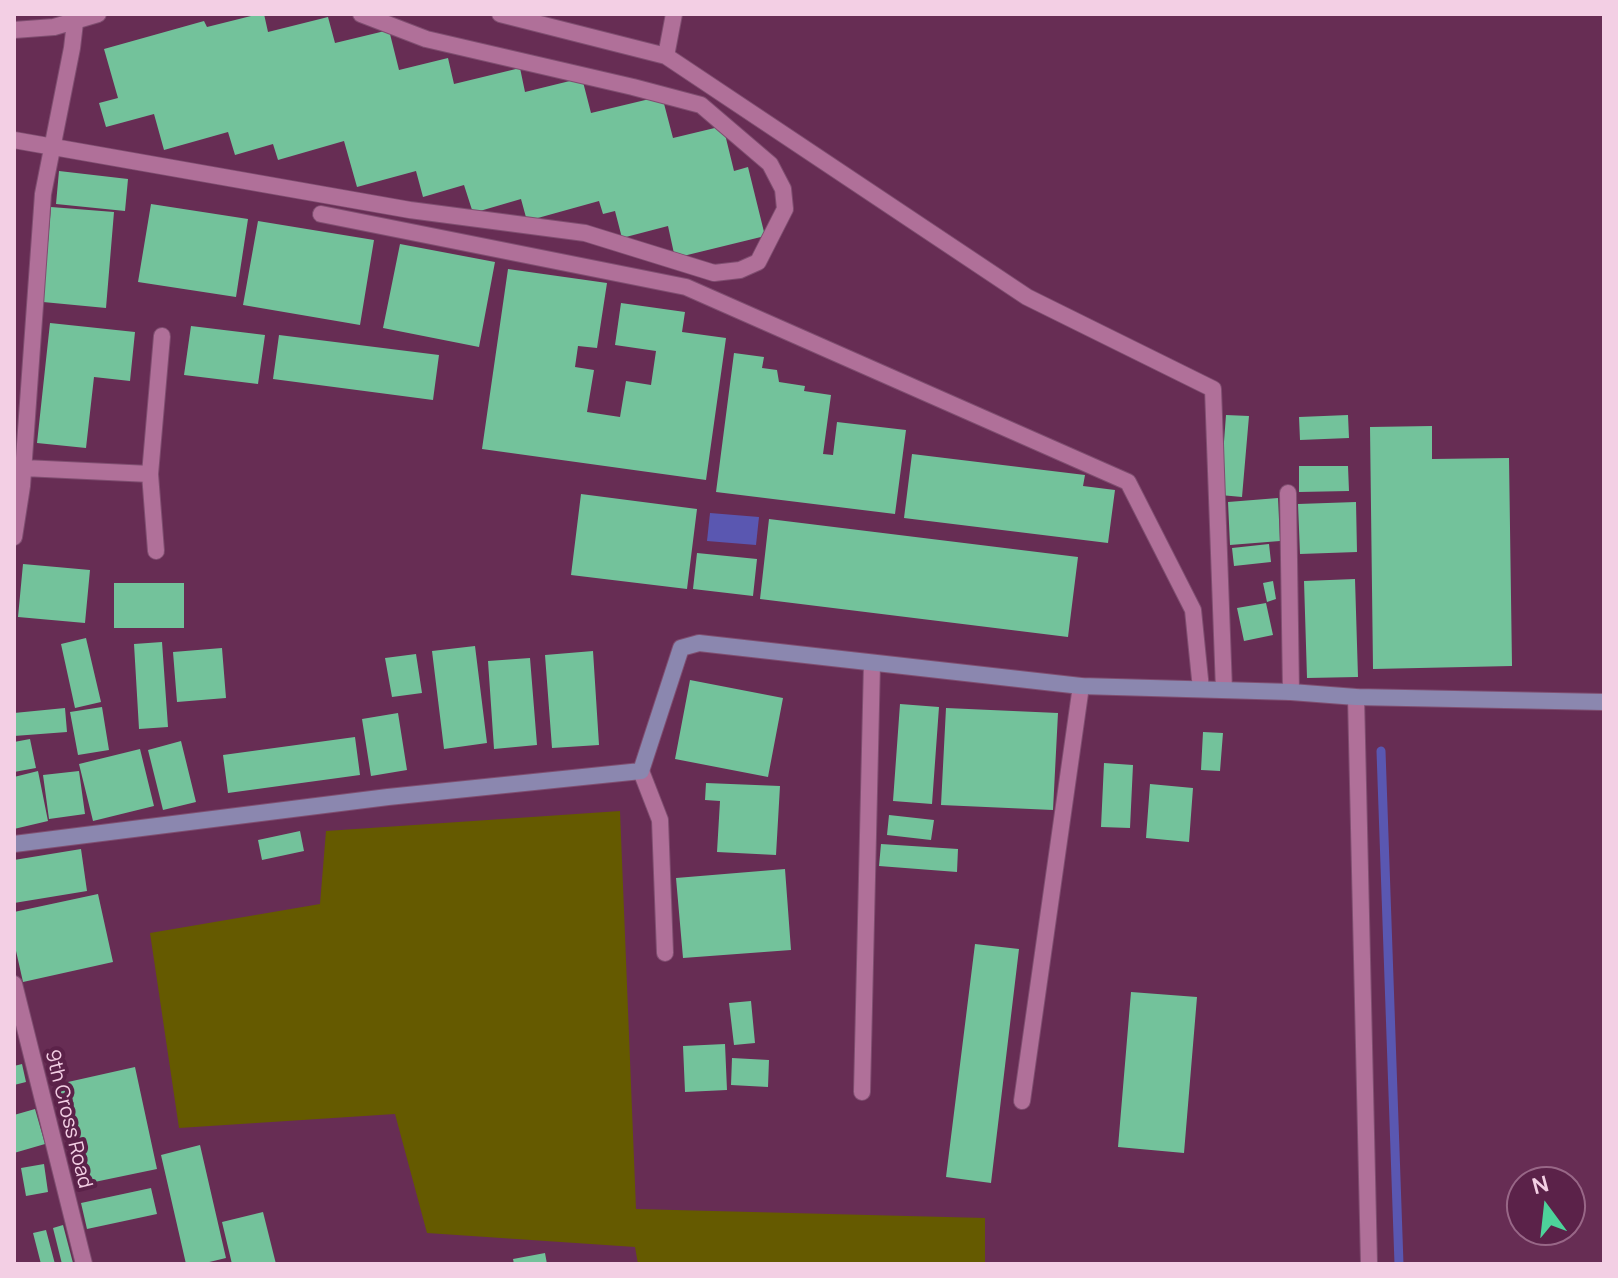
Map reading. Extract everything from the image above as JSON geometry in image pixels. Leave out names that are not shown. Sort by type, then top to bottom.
[{"type":"street","points":[[14,30],[54,27],[75,17],[98,14]]},
{"type":"street","points":[[14,140],[410,210],[585,233],[714,273],[740,270],[758,262],[785,209],[783,189],[770,164],[701,105],[426,39],[361,14]]},
{"type":"street","points":[[500,14],[666,56],[1027,297],[1213,389],[1224,690]]},
{"type":"street","points":[[666,56],[674,14]]},
{"type":"street","points":[[14,537],[24,468],[43,194],[72,48],[75,17]]},
{"type":"street","points":[[321,214],[686,287],[1128,482],[1193,610],[1201,689]]},
{"type":"street","points":[[156,551],[150,474],[162,336]]},
{"type":"street","points":[[24,468],[150,474]]},
{"type":"street","points":[[1288,493],[1291,692]]},
{"type":"street","points":[[665,953],[660,820],[641,771],[681,648],[699,643],[1081,686],[1356,697],[1604,702]]},
{"type":"street","points":[[862,1092],[872,663]]},
{"type":"street","points":[[1022,1101],[1081,686]]},
{"type":"street","points":[[1356,697],[1369,1264]]},
{"type":"street","points":[[14,844],[388,797],[641,771]]},
{"type":"street","name":"9th Cross Road","points":[[14,984],[84,1264]]},
{"type":"shaded area","points":[[710,513],[759,517],[756,545],[707,541]]},
{"type":"shaded area","points":[[620,811],[636,1209],[985,1218],[985,1264],[638,1264],[635,1247],[427,1233],[395,1114],[179,1128],[150,933],[320,904],[326,831]]},
{"type":"building","points":[[264,14],[268,32],[328,17],[335,43],[389,30],[399,70],[448,58],[454,84],[520,68],[525,92],[582,78],[591,113],[662,96],[673,138],[723,126],[734,171],[748,167],[765,236],[675,258],[668,226],[622,238],[615,211],[603,214],[599,201],[527,221],[521,199],[473,213],[464,185],[423,197],[416,171],[357,187],[344,141],[278,160],[273,144],[235,155],[228,132],[164,150],[154,114],[106,127],[99,103],[118,98],[104,49],[204,21],[207,27]]},
{"type":"building","points":[[59,171],[128,179],[125,211],[56,204]]},
{"type":"building","points":[[151,204],[248,219],[236,297],[138,282]]},
{"type":"building","points":[[51,207],[114,212],[106,308],[43,302]]},
{"type":"building","points":[[258,221],[374,240],[360,325],[243,305]]},
{"type":"building","points":[[400,244],[495,262],[479,347],[383,328]]},
{"type":"building","points":[[508,269],[607,283],[597,348],[578,346],[575,367],[594,370],[587,412],[620,417],[626,381],[651,385],[656,351],[615,345],[621,303],[685,312],[682,332],[726,338],[706,480],[482,449]]},
{"type":"building","points":[[50,323],[135,332],[130,381],[94,377],[86,448],[37,443]]},
{"type":"building","points":[[191,326],[265,335],[258,384],[184,375]]},
{"type":"building","points":[[279,335],[439,355],[433,400],[273,379]]},
{"type":"building","points":[[734,353],[764,357],[762,368],[777,370],[779,382],[805,386],[804,391],[831,395],[823,454],[833,455],[837,422],[906,430],[895,514],[716,492]]},
{"type":"building","points":[[1226,415],[1249,416],[1242,497],[1220,495]]},
{"type":"building","points":[[1348,415],[1349,438],[1300,440],[1299,417]]},
{"type":"building","points":[[1432,426],[1432,459],[1509,458],[1512,666],[1373,669],[1370,427]]},
{"type":"building","points":[[912,454],[1085,475],[1083,486],[1115,490],[1108,543],[904,518]]},
{"type":"building","points":[[1299,466],[1348,466],[1349,491],[1299,492]]},
{"type":"building","points":[[581,494],[697,509],[687,589],[571,575]]},
{"type":"building","points":[[1278,498],[1280,541],[1230,545],[1228,502]]},
{"type":"building","points":[[1356,502],[1357,552],[1300,554],[1298,504]]},
{"type":"building","points":[[769,519],[1078,557],[1068,637],[760,599]]},
{"type":"building","points":[[1269,544],[1271,562],[1234,566],[1232,548]]},
{"type":"building","points":[[697,553],[757,559],[753,596],[693,589]]},
{"type":"building","points":[[23,564],[90,570],[85,623],[18,617]]},
{"type":"building","points":[[1355,579],[1358,677],[1307,678],[1304,581]]},
{"type":"building","points":[[1273,581],[1276,599],[1267,602],[1263,583]]},
{"type":"building","points":[[114,583],[184,583],[184,628],[114,628]]},
{"type":"building","points":[[1266,603],[1273,635],[1244,641],[1237,608]]},
{"type":"building","points":[[86,638],[101,702],[75,708],[61,644]]},
{"type":"building","points":[[162,642],[168,727],[139,729],[134,644]]},
{"type":"building","points":[[475,646],[487,743],[444,749],[432,651]]},
{"type":"building","points":[[222,648],[226,698],[177,702],[173,652]]},
{"type":"building","points":[[593,651],[599,745],[552,748],[545,655]]},
{"type":"building","points":[[416,654],[422,693],[392,697],[385,658]]},
{"type":"building","points":[[530,658],[537,745],[494,749],[488,661]]},
{"type":"building","points":[[690,680],[783,698],[768,777],[675,759]]},
{"type":"building","points":[[900,704],[939,707],[932,804],[893,801]]},
{"type":"building","points":[[102,707],[109,750],[78,755],[70,712]]},
{"type":"building","points":[[65,708],[67,732],[14,736],[14,713]]},
{"type":"building","points":[[946,708],[1058,713],[1053,810],[941,805]]},
{"type":"building","points":[[398,713],[407,770],[371,776],[362,719]]},
{"type":"building","points":[[1203,732],[1223,733],[1220,771],[1201,770]]},
{"type":"building","points":[[355,737],[360,775],[228,793],[223,755]]},
{"type":"building","points":[[30,739],[36,768],[14,772],[14,742]]},
{"type":"building","points":[[181,741],[196,802],[163,810],[148,750]]},
{"type":"building","points":[[140,749],[154,806],[93,821],[79,764]]},
{"type":"building","points":[[1104,763],[1133,765],[1130,828],[1101,827]]},
{"type":"building","points":[[38,771],[48,821],[14,829],[14,777]]},
{"type":"building","points":[[79,771],[85,814],[49,819],[43,775]]},
{"type":"building","points":[[706,783],[780,786],[776,855],[717,852],[720,801],[705,800]]},
{"type":"building","points":[[1150,784],[1193,788],[1189,842],[1146,838]]},
{"type":"building","points":[[889,815],[934,820],[931,840],[887,835]]},
{"type":"building","points":[[300,831],[304,851],[262,860],[258,840]]},
{"type":"building","points":[[881,844],[958,849],[957,872],[879,866]]},
{"type":"building","points":[[81,849],[87,891],[14,903],[14,860]]},
{"type":"building","points":[[785,869],[791,950],[683,958],[676,878]]},
{"type":"building","points":[[98,894],[113,962],[23,982],[14,942],[14,912]]},
{"type":"building","points":[[975,944],[1019,949],[991,1183],[946,1177]]},
{"type":"building","points":[[1131,992],[1197,997],[1184,1153],[1118,1147]]},
{"type":"building","points":[[751,1001],[755,1043],[734,1045],[729,1003]]},
{"type":"building","points":[[725,1044],[727,1090],[685,1092],[683,1046]]},
{"type":"building","points":[[732,1058],[769,1060],[768,1087],[731,1085]]},
{"type":"building","points":[[22,1064],[26,1082],[14,1085],[14,1066]]},
{"type":"building","points":[[135,1067],[157,1169],[80,1185],[59,1084]]},
{"type":"building","points":[[35,1109],[45,1144],[14,1153],[14,1115]]},
{"type":"building","points":[[200,1145],[226,1258],[186,1264],[161,1155]]},
{"type":"building","points":[[44,1164],[48,1192],[26,1196],[21,1168]]},
{"type":"building","points":[[151,1188],[157,1214],[87,1229],[81,1203]]},
{"type":"building","points":[[263,1212],[276,1264],[232,1264],[222,1222]]},
{"type":"building","points":[[63,1225],[73,1263],[68,1264],[62,1264],[53,1228]]},
{"type":"building","points":[[46,1230],[55,1264],[41,1264],[33,1233]]},
{"type":"building","points":[[545,1253],[547,1264],[514,1264],[513,1259]]},
{"type":"waterway","points":[[1381,751],[1399,1264]]}]
